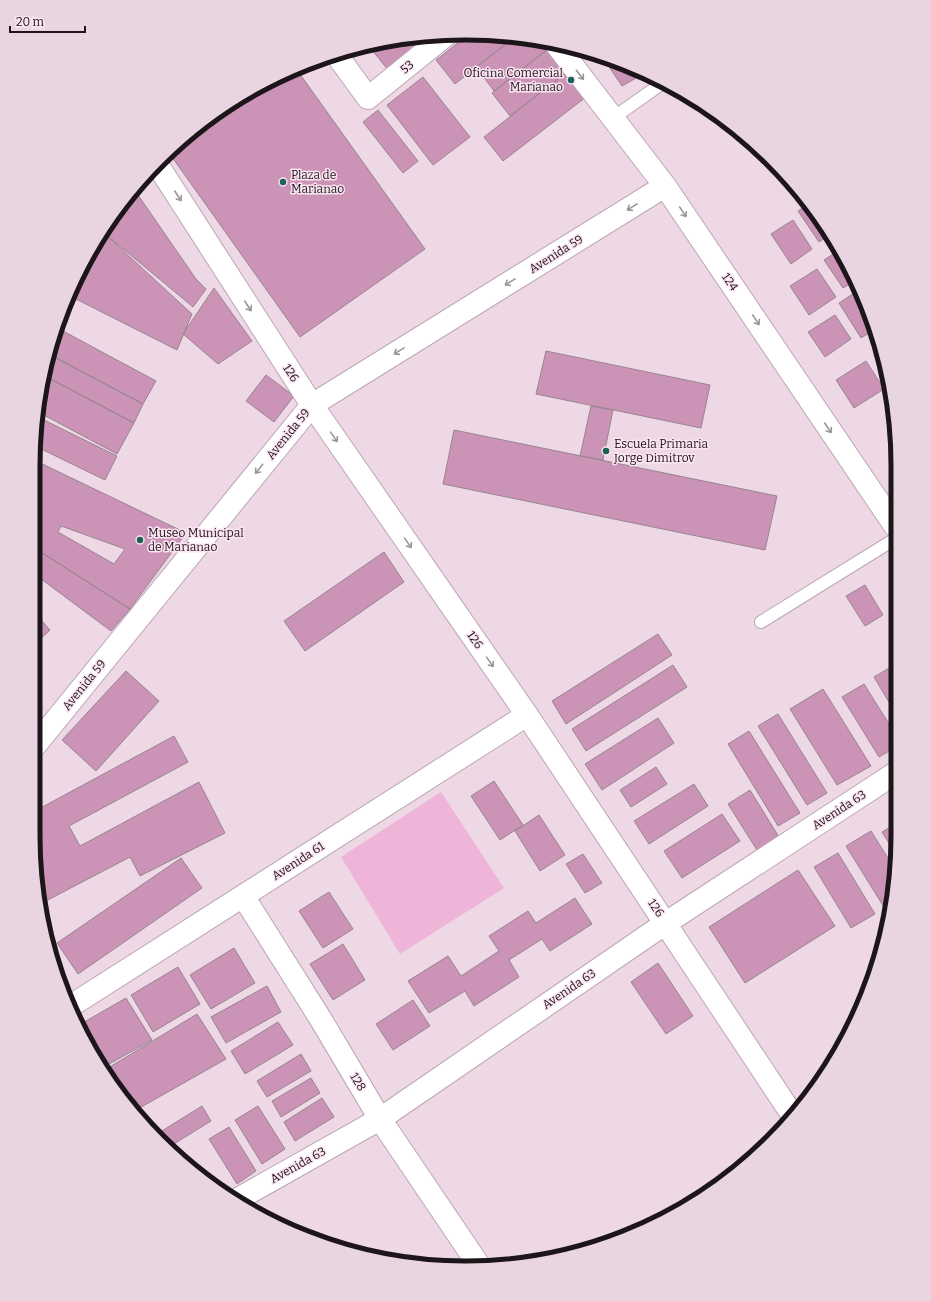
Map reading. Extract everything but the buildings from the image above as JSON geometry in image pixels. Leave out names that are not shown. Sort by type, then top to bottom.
[{"type":"street","name":"53","points":[[340,59],[368,98],[440,41]]},
{"type":"street","name":"124","points":[[561,51],[665,186],[891,520]]},
{"type":"street","name":"126","points":[[161,170],[312,405],[527,715],[666,923],[789,1111]]},
{"type":"street","name":"Avenida 59","points":[[40,739],[312,405],[665,186]]},
{"type":"street","name":"Avenida 61","points":[[75,1003],[527,715]]},
{"type":"street","name":"Avenida 63","points":[[242,1197],[380,1119],[666,923],[891,775]]},
{"type":"street","name":"128","points":[[243,896],[320,1018],[380,1119],[476,1261]]},
{"type":"lane","points":[[612,118],[658,86]]},
{"type":"lane","points":[[762,622],[891,541]]},
{"type":"shaded area","points":[[441,792],[504,888],[400,954],[341,857]]},
{"type":"place","name":"Oficina Comercial Marianao","points":[[571,80]]},
{"type":"place","name":"Plaza de Marianao","points":[[283,182]]},
{"type":"place","name":"Escuela Primaria Jorge Dimitrov","points":[[606,451]]},
{"type":"place","name":"Museo Municipal de Marianao","points":[[140,540]]}]
